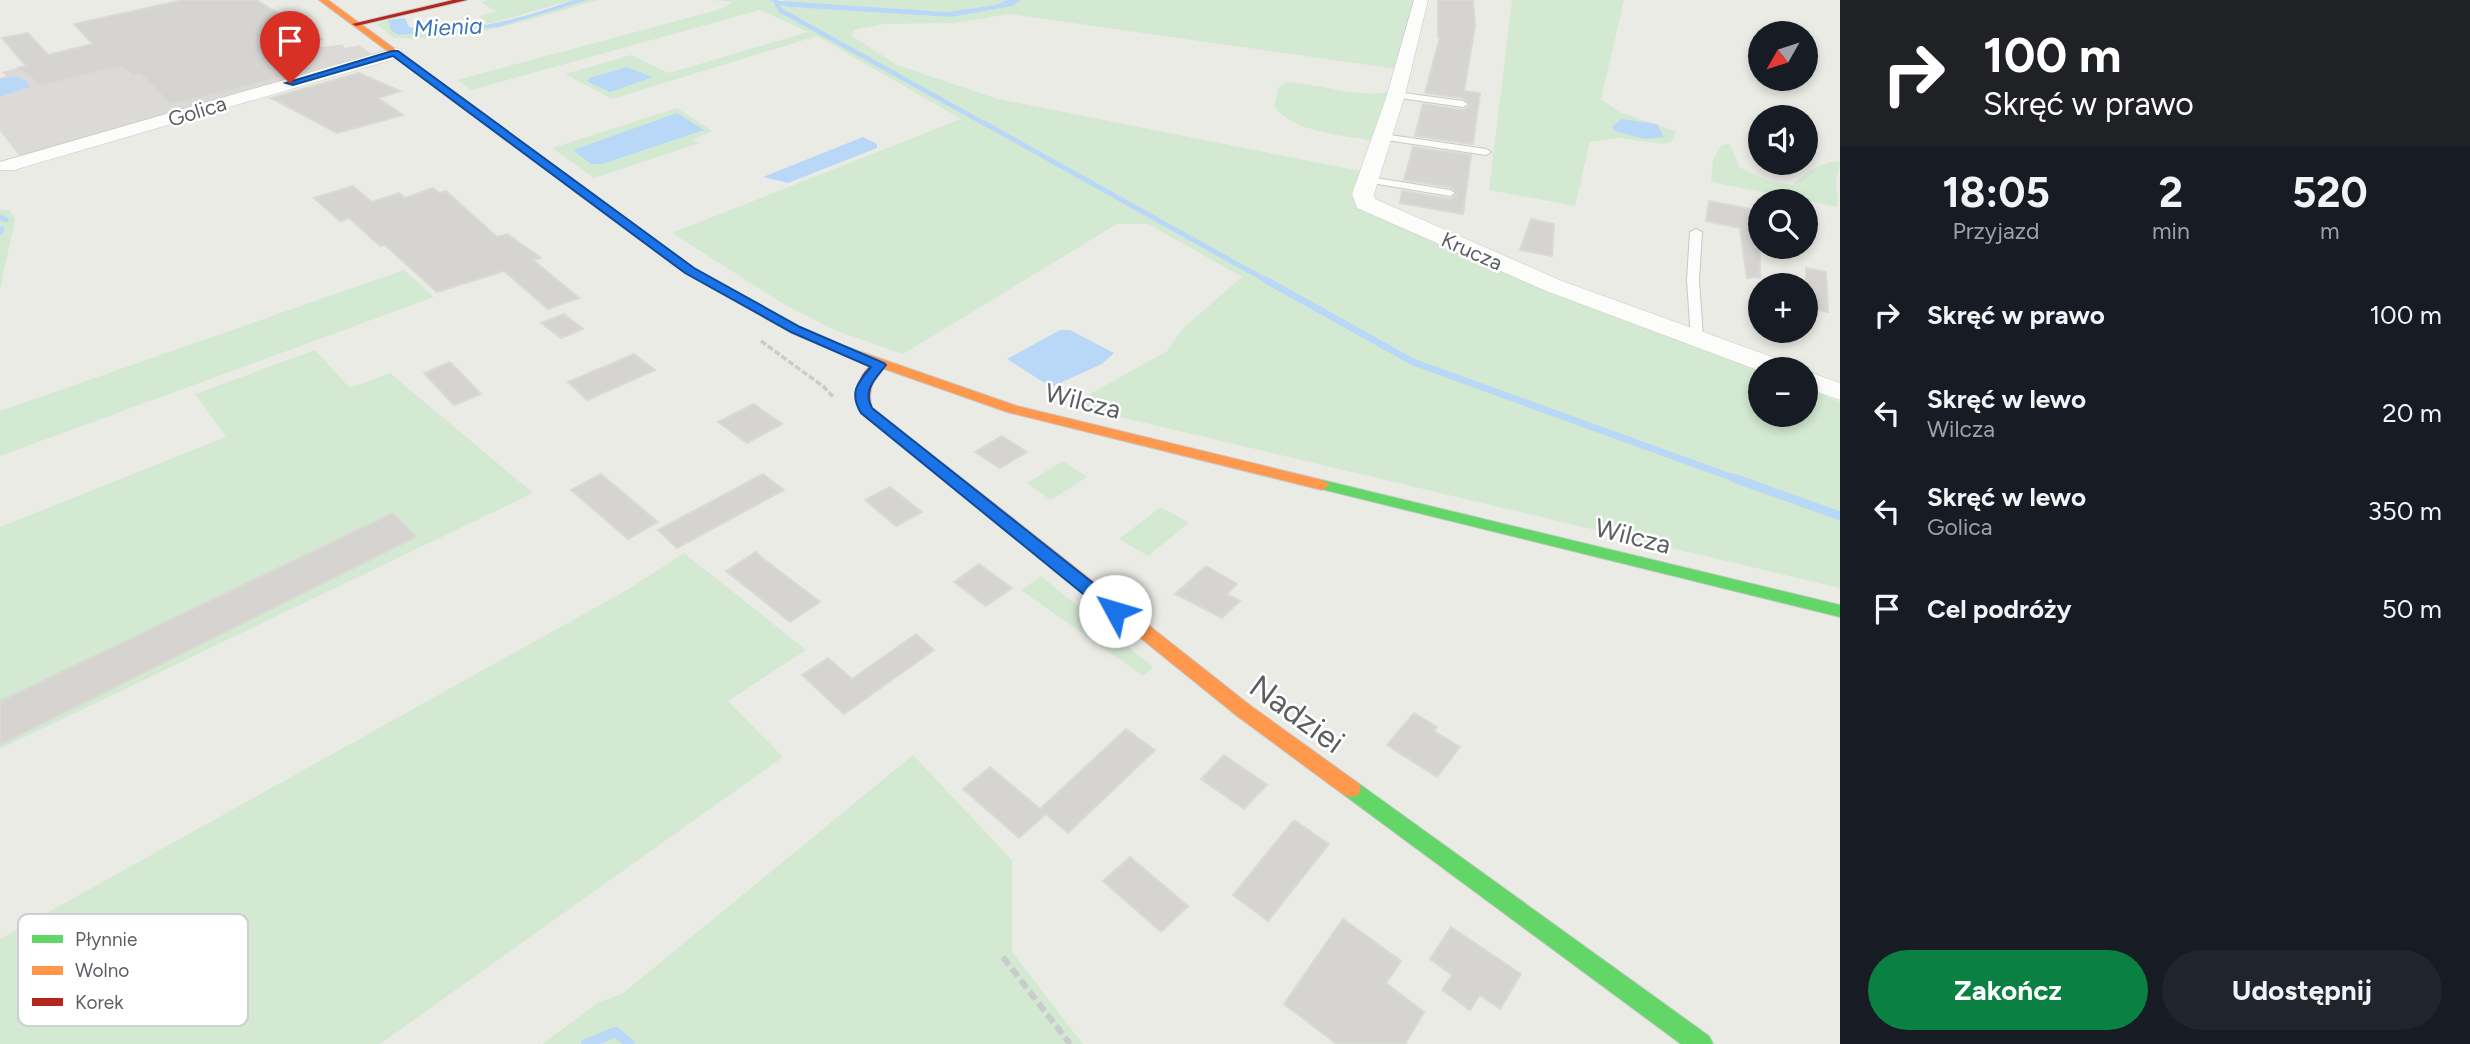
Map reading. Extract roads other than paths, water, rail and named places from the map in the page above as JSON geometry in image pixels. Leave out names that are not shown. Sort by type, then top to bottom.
[{"type":"main road","points":[[356,24],[463,0]]},
{"type":"main road","name":"Wilcza","points":[[322,3],[356,24],[690,271],[796,330],[879,365],[1012,409],[1840,611]]},
{"type":"main road","name":"Nadziei","points":[[879,365],[860,392],[860,400],[872,415],[1233,702],[1701,1044]]},
{"type":"street","name":"Krucza","points":[[1421,0],[1396,95],[1362,199],[1370,206],[1554,286],[1748,357]]},
{"type":"street","name":"Golica","points":[[3,167],[395,53]]},
{"type":"street","points":[[1818,384],[1840,393]]},
{"type":"lane","points":[[1396,95],[1464,104]]},
{"type":"lane","points":[[1383,136],[1486,152]]},
{"type":"lane","points":[[1370,180],[1450,193]]},
{"type":"lane","points":[[1696,232],[1693,280],[1697,338]]},
{"type":"water","points":[[573,0],[588,0],[498,27],[398,35],[391,30],[388,20],[405,18],[409,27],[427,30],[470,28],[536,13]]},
{"type":"water","points":[[766,0],[946,12],[996,5],[1006,0],[1021,0],[1013,6],[951,17],[789,7]]},
{"type":"water","points":[[627,67],[653,77],[610,92],[588,82],[589,78]]},
{"type":"water","points":[[16,76],[27,81],[29,87],[0,97],[0,79]]},
{"type":"water","points":[[677,113],[704,130],[602,164],[591,164],[573,150]]},
{"type":"water","points":[[1621,119],[1657,124],[1664,137],[1645,139],[1615,131],[1612,127]]},
{"type":"water","points":[[863,137],[877,144],[877,148],[788,183],[763,177]]},
{"type":"water","points":[[1060,330],[1070,330],[1114,353],[1102,364],[1051,387],[1007,359]]},
{"type":"waterway","points":[[776,1],[780,10],[987,125]]},
{"type":"waterway","points":[[984,123],[1269,282]]},
{"type":"waterway","points":[[0,217],[6,220]]},
{"type":"waterway","points":[[1266,280],[1413,362],[1739,480]]},
{"type":"waterway","points":[[1734,478],[1840,516]]},
{"type":"waterway","points":[[586,1044],[616,1032],[630,1044]]},
{"type":"water label","name":"Mienia","points":[[448,27]]}]
